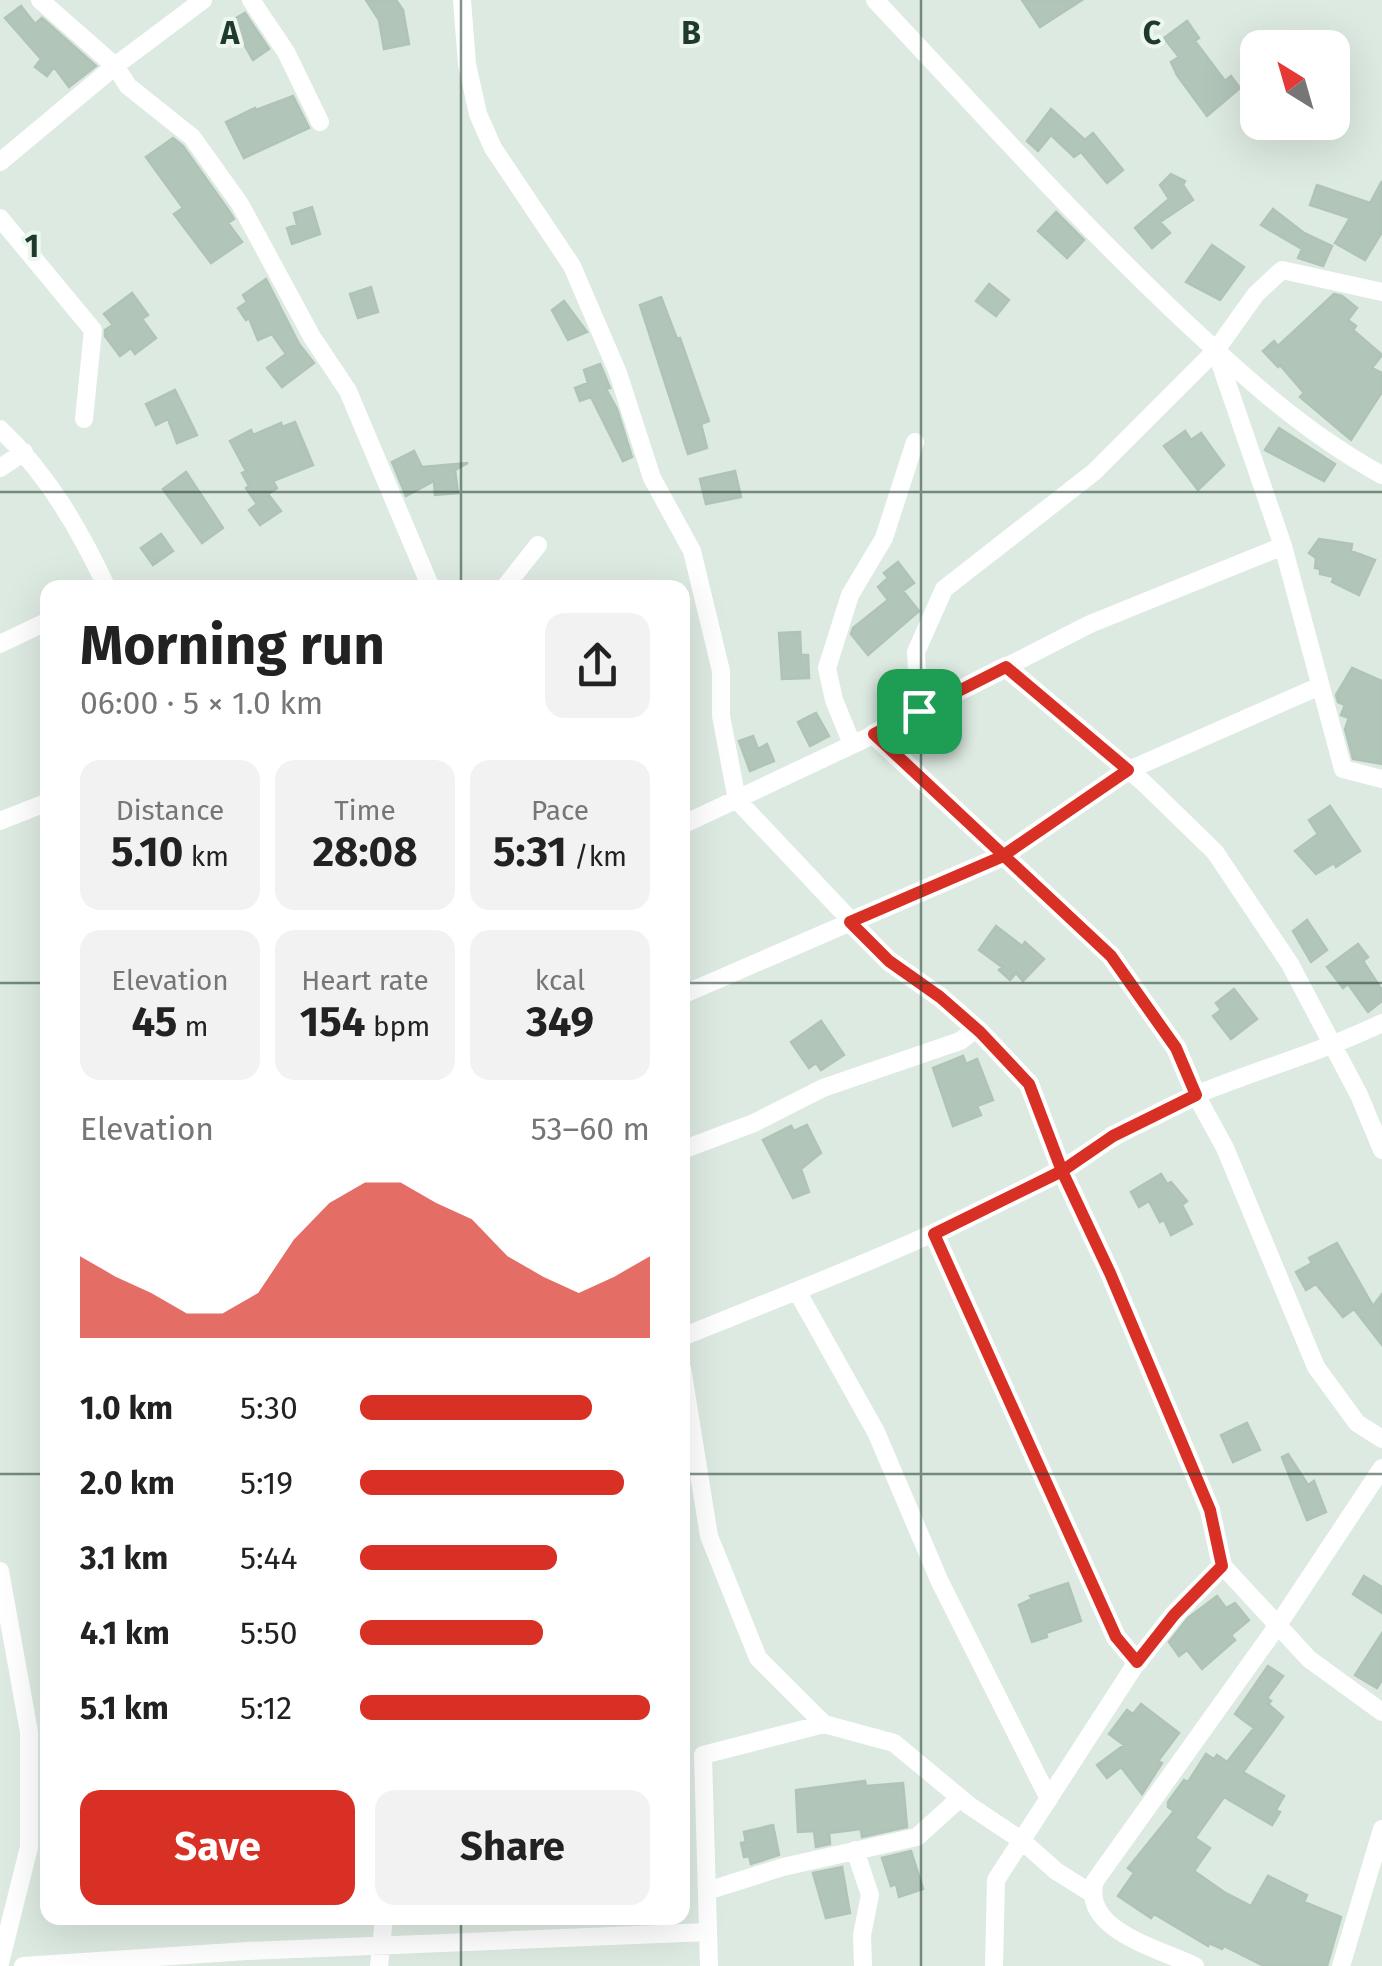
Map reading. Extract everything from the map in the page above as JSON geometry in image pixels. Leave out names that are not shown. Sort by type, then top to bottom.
[{"type":"street","points":[[40,0],[115,66],[128,86],[192,137],[240,204],[312,337],[348,391],[428,580]]},
{"type":"street","points":[[0,162],[115,66],[203,0]]},
{"type":"street","points":[[250,0],[286,52],[320,122]]},
{"type":"street","points":[[462,0],[467,64],[478,114],[493,148],[572,266],[618,374],[652,478],[692,551],[721,671],[722,716],[737,800],[889,961],[940,997],[1029,1084],[1062,1171],[1110,1273],[1210,1510],[1222,1566],[1310,1660],[1382,1712]]},
{"type":"street","points":[[875,0],[1051,189],[1216,350],[1322,440],[1382,475]]},
{"type":"street","points":[[0,218],[93,330],[84,418]]},
{"type":"street","points":[[919,711],[916,652],[944,589],[1094,472],[1216,350],[1256,294],[1282,270],[1382,292]]},
{"type":"street","points":[[1216,350],[1282,546],[1343,769],[1382,779]]},
{"type":"street","points":[[0,430],[24,452],[88,548],[103,580]]},
{"type":"street","points":[[852,744],[834,700],[827,668],[850,594],[884,538],[914,442]]},
{"type":"street","points":[[0,468],[24,452]]},
{"type":"street","points":[[510,580],[538,545]]},
{"type":"street","points":[[690,821],[874,734],[1090,624],[1282,546]]},
{"type":"street","points":[[0,644],[40,625]]},
{"type":"street","points":[[1006,667],[1128,770],[1215,852],[1290,964],[1359,1095],[1382,1150]]},
{"type":"street","points":[[690,992],[1001,857],[1128,770],[1320,686]]},
{"type":"street","points":[[874,734],[1111,956],[1176,1048],[1225,1148],[1316,1367],[1357,1424],[1382,1439]]},
{"type":"street","points":[[0,821],[40,805]]},
{"type":"street","points":[[690,1334],[934,1234],[1062,1171],[1113,1136],[1196,1095],[1334,1046],[1382,1023]]},
{"type":"street","points":[[690,1147],[754,1122],[823,1088],[960,1041],[976,1029]]},
{"type":"street","points":[[934,1234],[1116,1637],[1137,1662]]},
{"type":"street","points":[[798,1290],[876,1432],[940,1582],[1049,1799]]},
{"type":"street","points":[[690,1439],[709,1536],[758,1658],[824,1724]]},
{"type":"street","points":[[1184,1964],[1111,1927],[1099,1916],[1091,1893],[1095,1881],[1278,1625],[1382,1468]]},
{"type":"street","points":[[994,1966],[996,1880],[1137,1662],[1174,1615],[1222,1566]]},
{"type":"street","points":[[0,1571],[29,1732],[29,1847],[0,1963]]},
{"type":"street","points":[[690,1756],[824,1724],[894,1743],[960,1798],[1091,1893]]},
{"type":"street","points":[[702,1755],[709,1966]]},
{"type":"street","points":[[707,1891],[784,1867],[917,1837],[960,1798]]},
{"type":"street","points":[[1341,1966],[1382,1830]]},
{"type":"street","points":[[855,1850],[870,1895],[862,1935],[863,1966]]},
{"type":"street","points":[[379,1966],[383,1925]]},
{"type":"street","points":[[23,1966],[708,1932]]},
{"type":"building","points":[[366,0],[396,0],[403,10],[409,44],[384,49],[379,20]]},
{"type":"building","points":[[1022,0],[1082,0],[1040,27]]},
{"type":"building","points":[[21,6],[35,24],[42,18],[96,66],[69,87],[54,67],[47,76],[35,67],[41,59],[5,18]]},
{"type":"building","points":[[245,13],[269,49],[253,60],[231,21]]},
{"type":"building","points":[[1187,21],[1199,38],[1195,41],[1225,81],[1231,76],[1240,88],[1207,116],[1177,75],[1171,62],[1179,57],[1164,38]]},
{"type":"building","points":[[293,96],[309,128],[244,158],[226,122]]},
{"type":"building","points":[[1051,109],[1085,140],[1093,133],[1123,170],[1107,183],[1081,152],[1074,157],[1051,135],[1038,151],[1027,141]]},
{"type":"building","points":[[173,138],[183,146],[229,211],[234,219],[228,223],[242,242],[211,263],[174,214],[183,208],[146,157]]},
{"type":"building","points":[[1171,174],[1185,181],[1183,185],[1193,200],[1160,222],[1170,233],[1152,248],[1135,228],[1169,199],[1160,185]]},
{"type":"building","points":[[1382,181],[1382,232],[1365,260],[1335,243],[1350,218],[1310,205],[1317,185],[1370,203]]},
{"type":"building","points":[[312,207],[320,234],[292,244],[287,228],[297,225],[294,213]]},
{"type":"building","points":[[1273,209],[1304,233],[1332,246],[1323,266],[1298,258],[1302,249],[1261,225]]},
{"type":"building","points":[[1056,212],[1084,240],[1067,258],[1038,231]]},
{"type":"building","points":[[1212,245],[1244,267],[1220,300],[1186,282]]},
{"type":"building","points":[[266,279],[299,344],[314,363],[282,387],[267,368],[286,354],[272,334],[258,340],[249,318],[246,320],[238,308],[247,302],[243,295]]},
{"type":"building","points":[[989,284],[1009,300],[996,316],[976,301]]},
{"type":"building","points":[[371,287],[378,312],[358,318],[350,294]]},
{"type":"building","points":[[132,293],[148,315],[142,319],[156,338],[135,354],[131,348],[120,356],[105,336],[105,330],[113,325],[104,314]]},
{"type":"building","points":[[1334,294],[1357,308],[1348,320],[1356,326],[1353,330],[1382,355],[1372,368],[1382,373],[1382,392],[1351,440],[1300,397],[1304,393],[1263,351],[1274,341],[1278,346]]},
{"type":"building","points":[[661,297],[709,421],[701,424],[707,448],[688,454],[640,305]]},
{"type":"building","points":[[564,301],[587,332],[568,340],[552,310]]},
{"type":"building","points":[[600,364],[632,457],[623,461],[591,397],[580,401],[575,388],[588,383],[584,370]]},
{"type":"building","points":[[175,390],[197,435],[177,443],[168,419],[156,425],[146,404]]},
{"type":"building","points":[[295,422],[313,465],[273,481],[277,488],[268,494],[281,511],[260,525],[249,510],[257,504],[246,488],[249,486],[242,473],[246,471],[230,441],[251,430],[253,435],[281,423],[282,427]]},
{"type":"building","points":[[1279,428],[1335,464],[1324,481],[1265,450]]},
{"type":"building","points":[[1185,431],[1191,440],[1201,433],[1224,465],[1198,490],[1164,446]]},
{"type":"building","points":[[414,451],[422,467],[468,463],[455,470],[458,493],[435,495],[434,481],[406,496],[392,462]]},
{"type":"building","points":[[735,471],[741,497],[706,504],[700,479]]},
{"type":"building","points":[[186,472],[223,528],[202,543],[163,489]]},
{"type":"building","points":[[161,534],[173,551],[153,565],[141,548]]},
{"type":"building","points":[[1319,539],[1352,544],[1351,551],[1375,560],[1359,595],[1332,582],[1334,577],[1320,574],[1320,569],[1315,568],[1316,558],[1309,553]]},
{"type":"building","points":[[898,562],[914,583],[903,591],[919,611],[868,655],[851,634],[853,628],[888,600],[878,587],[888,578],[884,573]]},
{"type":"building","points":[[800,632],[801,655],[808,655],[809,678],[782,679],[779,633]]},
{"type":"building","points":[[1352,668],[1382,681],[1382,764],[1353,759],[1345,729],[1349,718],[1341,715],[1345,705],[1338,702],[1336,695]]},
{"type":"building","points":[[816,713],[829,736],[810,746],[798,722]]},
{"type":"building","points":[[753,736],[758,749],[767,744],[774,761],[750,771],[739,741]]},
{"type":"building","points":[[1330,806],[1360,851],[1336,867],[1334,863],[1316,874],[1295,851],[1318,834],[1309,820]]},
{"type":"building","points":[[1307,920],[1327,950],[1311,962],[1293,931]]},
{"type":"building","points":[[996,926],[1022,946],[1025,942],[1044,959],[1023,981],[1016,973],[1010,980],[999,970],[1002,967],[979,950]]},
{"type":"building","points":[[1358,944],[1368,957],[1363,961],[1382,990],[1382,1001],[1368,1012],[1348,984],[1343,988],[1327,967]]},
{"type":"building","points":[[1234,989],[1257,1019],[1231,1039],[1213,1016],[1221,1010],[1216,1003]]},
{"type":"building","points":[[821,1021],[844,1055],[821,1070],[816,1063],[809,1068],[791,1042]]},
{"type":"building","points":[[963,1056],[966,1064],[977,1059],[993,1100],[977,1106],[981,1115],[953,1126],[933,1068]]},
{"type":"building","points":[[807,1125],[821,1153],[801,1169],[809,1192],[793,1198],[763,1140],[791,1126],[794,1131]]},
{"type":"building","points":[[1161,1174],[1187,1201],[1182,1205],[1192,1224],[1171,1235],[1149,1201],[1139,1207],[1131,1192]]},
{"type":"building","points":[[1337,1243],[1373,1306],[1382,1294],[1382,1345],[1354,1309],[1343,1317],[1316,1284],[1306,1290],[1296,1272],[1312,1263],[1309,1258]]},
{"type":"building","points":[[1247,1423],[1260,1450],[1233,1462],[1221,1435]]},
{"type":"building","points":[[1288,1454],[1308,1485],[1314,1481],[1326,1512],[1307,1520],[1282,1457]]},
{"type":"building","points":[[1364,1576],[1382,1587],[1382,1613],[1353,1594]]},
{"type":"building","points":[[1068,1583],[1081,1621],[1032,1642],[1019,1605],[1032,1599],[1030,1596]]},
{"type":"building","points":[[1217,1596],[1226,1608],[1235,1603],[1249,1620],[1231,1635],[1235,1640],[1202,1669],[1187,1650],[1179,1656],[1169,1642],[1188,1618]]},
{"type":"building","points":[[1382,1633],[1382,1680],[1377,1688],[1355,1675]]},
{"type":"building","points":[[1268,1666],[1283,1676],[1267,1698],[1271,1701],[1268,1704],[1283,1717],[1243,1772],[1284,1796],[1276,1810],[1280,1812],[1272,1825],[1224,1797],[1195,1838],[1210,1848],[1194,1871],[1251,1906],[1268,1876],[1307,1895],[1304,1902],[1341,1917],[1327,1966],[1264,1966],[1224,1946],[1208,1946],[1154,1914],[1151,1918],[1118,1896],[1134,1873],[1128,1868],[1174,1811],[1168,1802],[1184,1780],[1188,1782],[1206,1754],[1227,1762],[1254,1728],[1235,1714]]},
{"type":"building","points":[[1141,1704],[1179,1733],[1158,1761],[1162,1763],[1142,1794],[1121,1767],[1107,1778],[1097,1765],[1124,1745],[1109,1734],[1127,1710],[1133,1714]]},
{"type":"building","points":[[865,1781],[866,1786],[903,1783],[907,1827],[862,1837],[861,1829],[829,1833],[830,1844],[816,1847],[814,1831],[798,1832],[796,1790]]},
{"type":"building","points":[[773,1825],[779,1855],[751,1864],[749,1856],[744,1857],[744,1832]]},
{"type":"building","points":[[911,1851],[923,1889],[899,1897],[882,1858]]},
{"type":"building","points":[[842,1867],[850,1913],[826,1918],[813,1873]]},
{"type":"route","points":[[919,711],[874,734],[1001,857],[1111,956],[1176,1048],[1196,1095],[1113,1136],[1062,1171],[1110,1273],[1210,1510],[1222,1566],[1174,1615],[1137,1662],[1116,1637],[934,1234],[1062,1171],[1029,1084],[980,1032],[889,961],[850,922],[1001,857],[1128,770],[1006,667],[919,711]]}]
